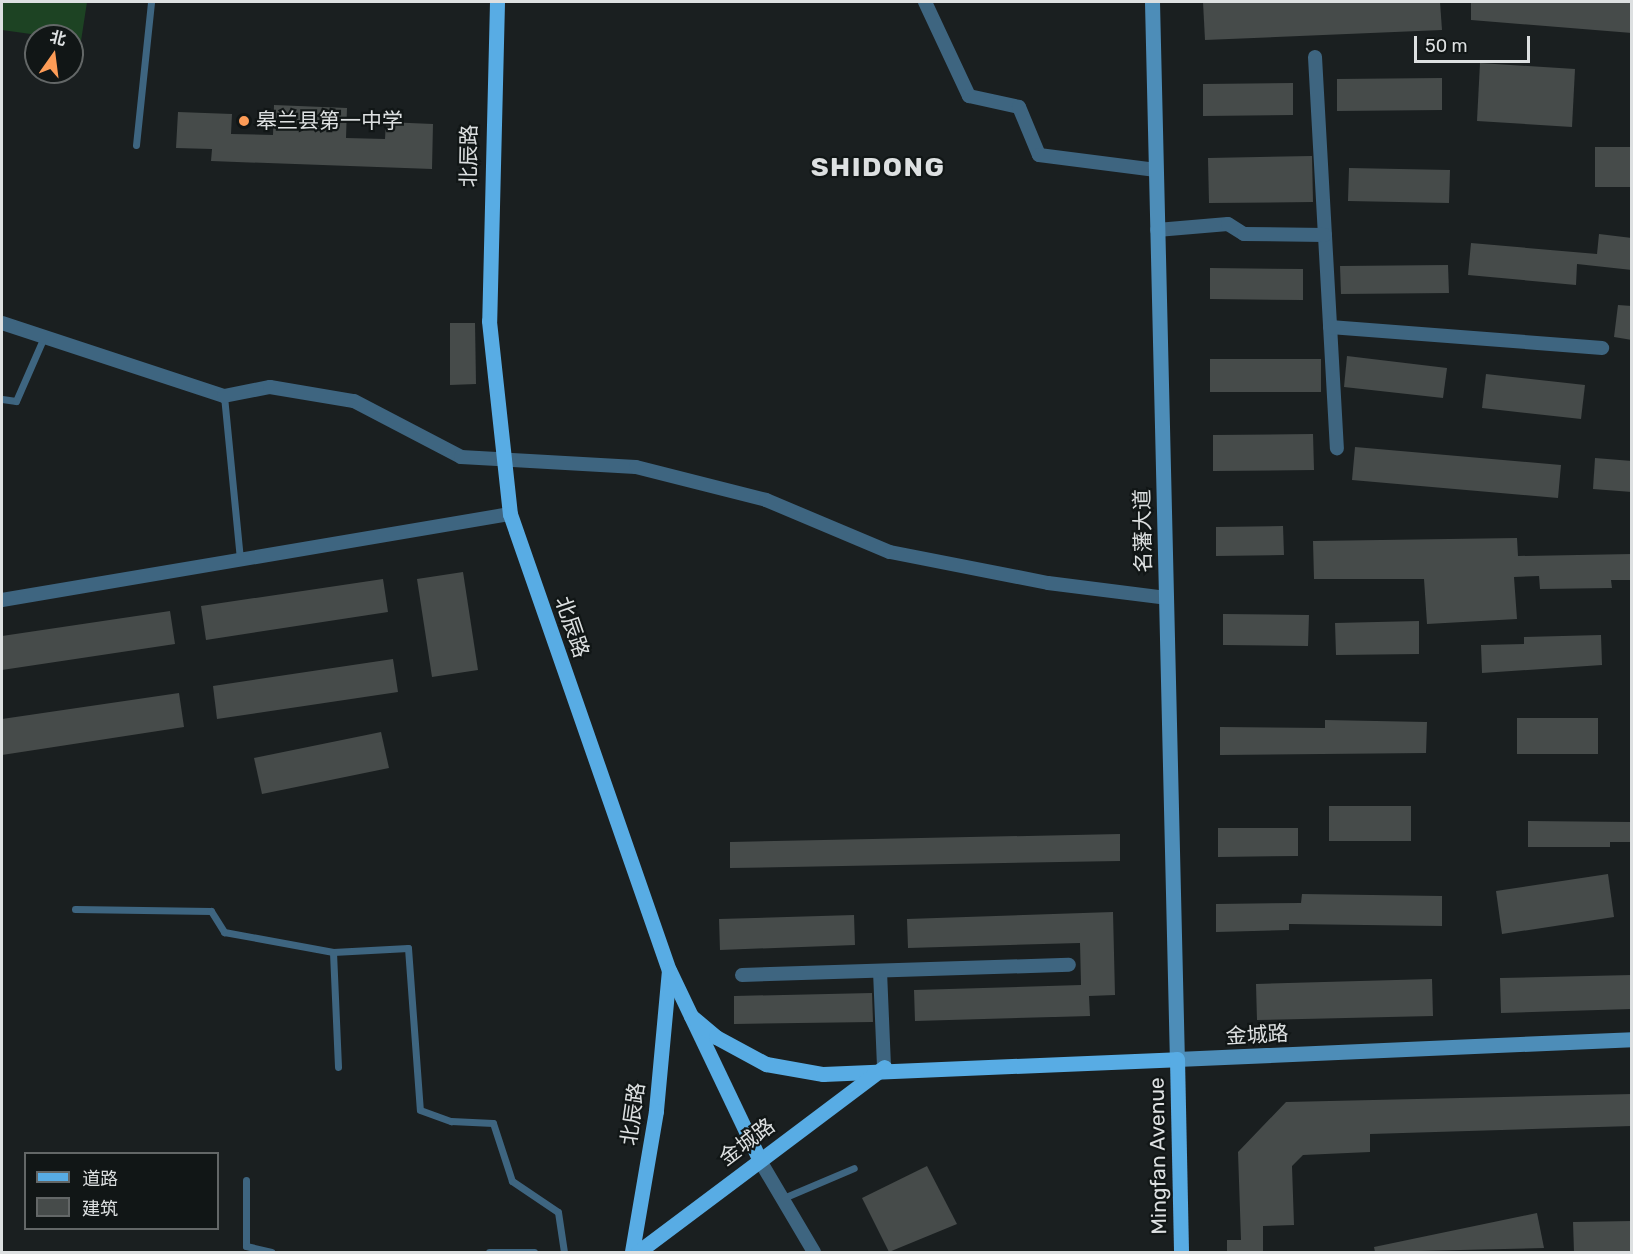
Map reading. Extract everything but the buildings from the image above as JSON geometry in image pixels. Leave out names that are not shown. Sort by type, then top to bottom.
[{"type":"main road","name":"北辰路","points":[[497,2],[489,321],[510,514],[669,970],[656,1111],[632,1252]]},
{"type":"main road","name":"名藩大道","points":[[1152,2],[1177,1059]]},
{"type":"main road","points":[[669,970],[759,1159]]},
{"type":"main road","name":"金城路","points":[[691,1016],[716,1037],[766,1064],[823,1074],[884,1067],[1177,1059],[1632,1039]]},
{"type":"main road","name":"Mingfan Avenue","points":[[1177,1059],[1181,1252]]},
{"type":"main road","name":"金城路","points":[[638,1252],[884,1067]]},
{"type":"street","points":[[925,2],[969,96],[1019,107],[1039,154],[1156,170]]},
{"type":"street","points":[[1315,57],[1337,448]]},
{"type":"street","points":[[1157,230],[1228,224],[1244,234],[1325,235]]},
{"type":"street","points":[[2,323],[225,396],[270,387],[354,401],[460,458],[504,463],[636,467],[766,500],[890,552],[1048,583],[1166,598]]},
{"type":"street","points":[[1330,327],[1602,348]]},
{"type":"street","points":[[2,600],[510,514]]},
{"type":"street","points":[[742,975],[1069,965]]},
{"type":"street","points":[[880,971],[884,1067]]},
{"type":"street","points":[[759,1159],[814,1252]]},
{"type":"lane","points":[[136,145],[150,2]]},
{"type":"lane","points":[[2,399],[16,400],[44,337]]},
{"type":"lane","points":[[225,396],[240,560]]},
{"type":"lane","points":[[75,909],[212,911],[224,932],[333,952],[408,948],[420,1110],[451,1121],[493,1124],[512,1181],[558,1212],[564,1252]]},
{"type":"lane","points":[[333,952],[338,1067]]},
{"type":"lane","points":[[781,1199],[854,1168]]},
{"type":"lane","points":[[246,1180],[246,1246],[271,1252]]},
{"type":"lane","points":[[489,1252],[534,1252]]},
{"type":"green space","points":[[2,2],[87,2],[84,24],[24,24],[24,33],[2,30]]},
{"type":"place","name":"皋兰县第一中学","points":[[244,121]]},
{"type":"district","name":"SHIDONG","points":[[878,168]]}]
